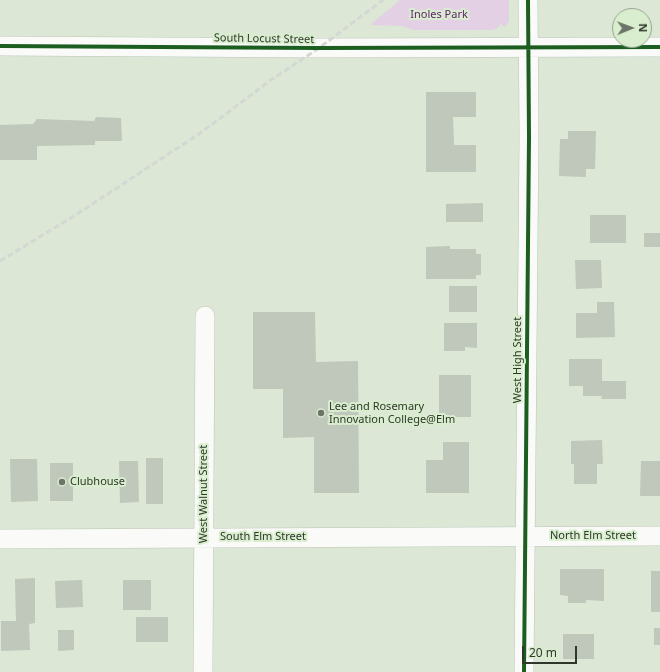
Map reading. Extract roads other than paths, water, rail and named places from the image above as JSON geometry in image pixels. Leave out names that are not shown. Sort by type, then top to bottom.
[{"type":"street","name":"West High Street","points":[[524,672],[528,0]]},
{"type":"street","name":"South Locust Street","points":[[0,46],[660,47]]},
{"type":"street","name":"West Walnut Street","points":[[204,672],[205,316]]},
{"type":"street","name":"North Elm Street","points":[[526,536],[660,536]]},
{"type":"street","name":"South Elm Street","points":[[0,539],[526,536]]},
{"type":"railway","points":[[0,261],[74,216],[199,134],[271,80],[319,48],[383,0]]},
{"type":"place","name":"Lee and Rosemary Innovation College@Elm","points":[[321,413]]},
{"type":"place","name":"Clubhouse","points":[[62,482]]},
{"type":"park label","name":"Inoles Park","points":[[439,15]]}]
